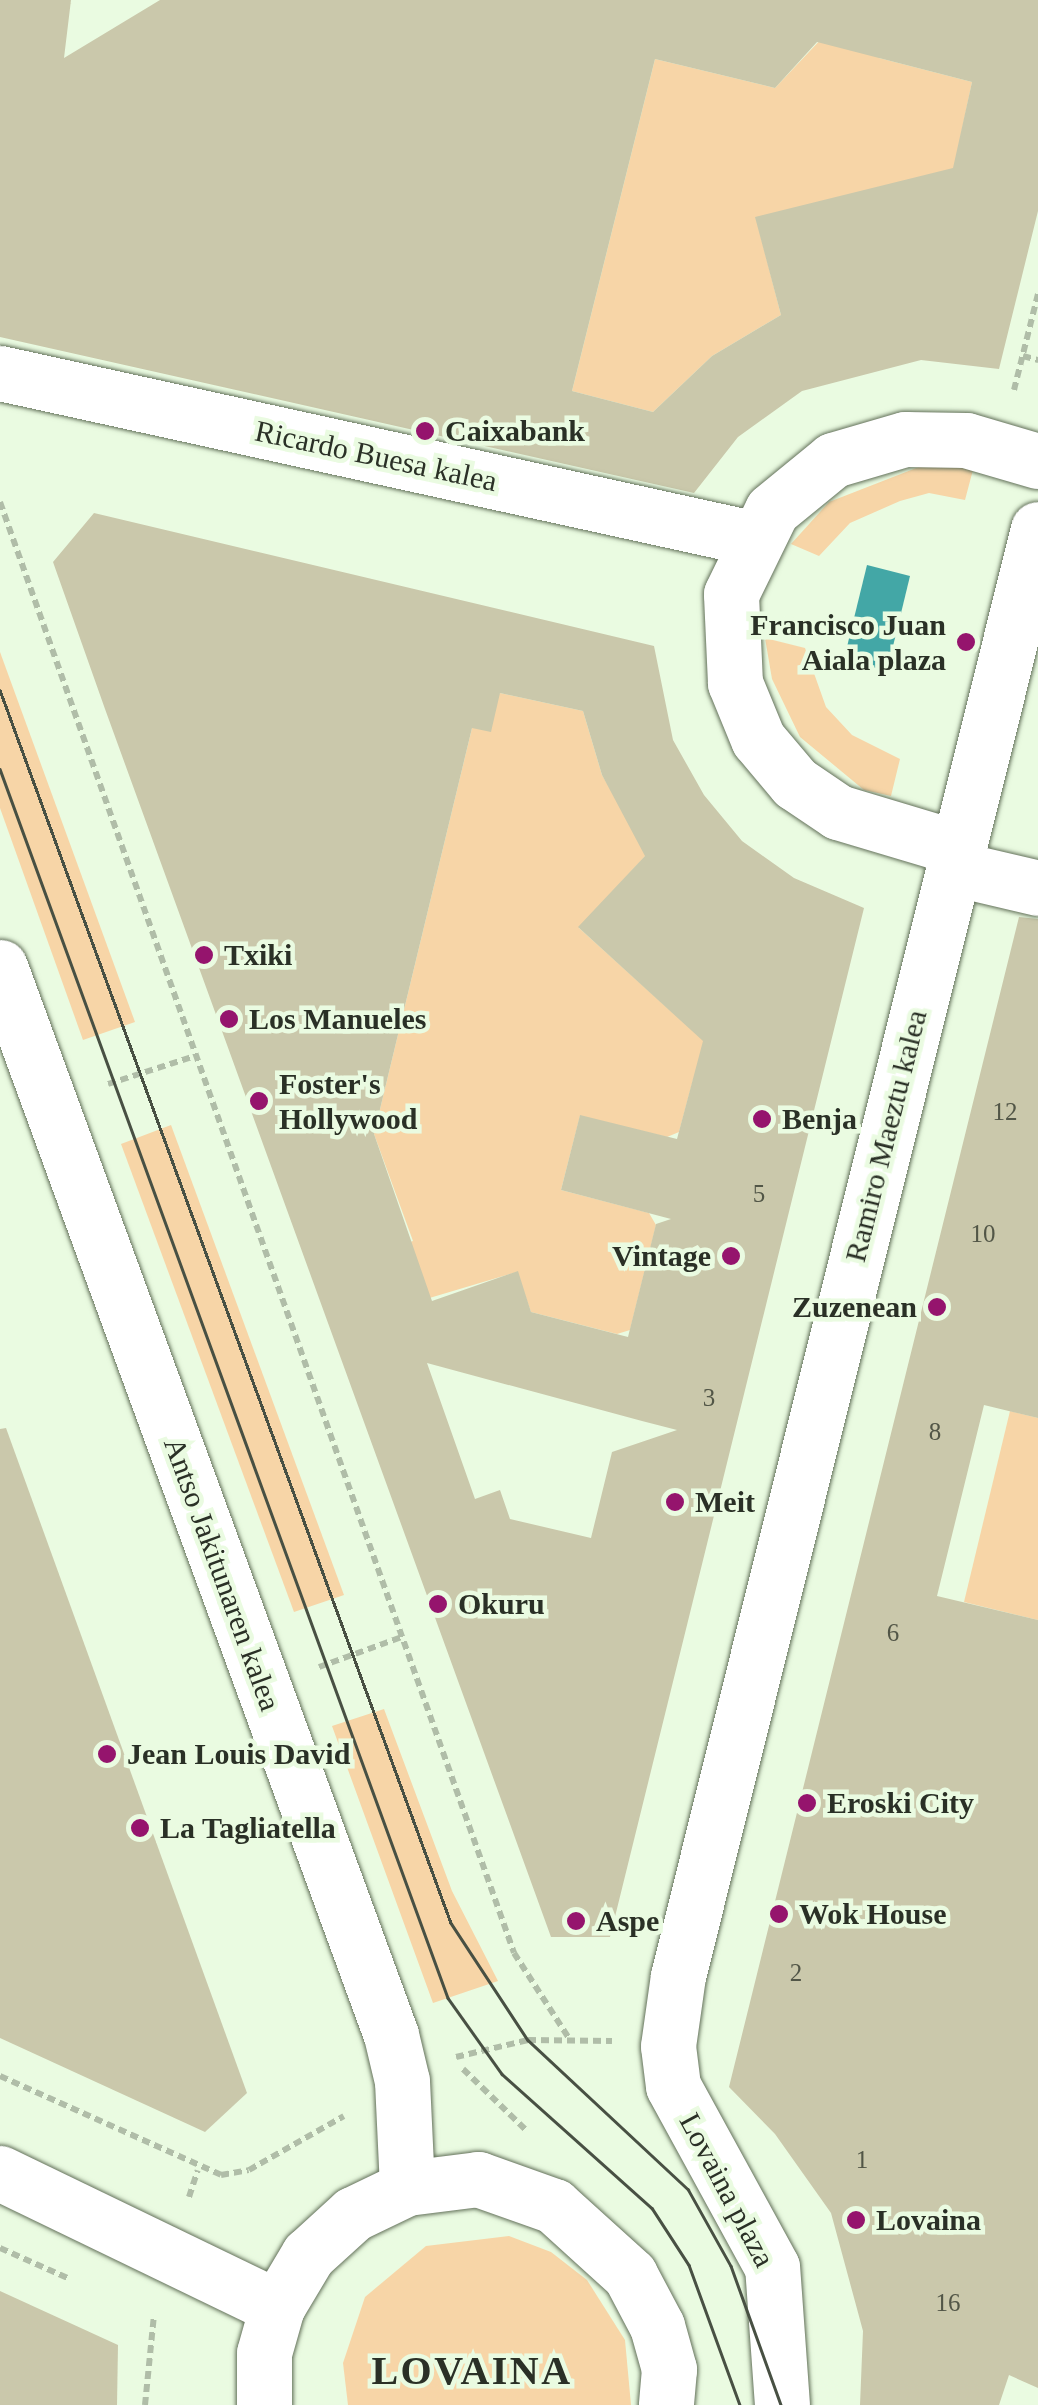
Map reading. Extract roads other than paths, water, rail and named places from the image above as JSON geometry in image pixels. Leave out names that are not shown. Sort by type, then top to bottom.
[{"type":"main road","name":"Ricardo Buesa kalea","points":[[0,373],[752,538]]},
{"type":"main road","points":[[1038,461],[966,440],[905,439],[833,460],[772,510],[752,538],[731,594],[728,638],[758,740],[794,783],[838,812],[1038,888]]},
{"type":"main road","name":"Ramiro Maeztu kalea","points":[[678,1976],[1038,529]]},
{"type":"main road","name":"Antso Jakitunaren kalea","points":[[0,967],[391,2035],[402,2081],[407,2188]]},
{"type":"main road","name":"Lovaina plaza","points":[[678,1976],[668,2046],[672,2086],[772,2267],[782,2405]]},
{"type":"main road","points":[[0,2173],[277,2307]]},
{"type":"main road","points":[[264,2405],[264,2353],[277,2307],[308,2255],[352,2214],[407,2188],[478,2179],[517,2187],[600,2243],[630,2275],[657,2326],[669,2368],[666,2405]]},
{"type":"water","points":[[867,565],[910,576],[887,671],[844,659]]},
{"type":"tram line","points":[[0,690],[451,1923],[528,2040],[688,2189],[731,2266],[781,2405]]},
{"type":"tram line","points":[[0,769],[448,1998],[502,2074],[652,2208],[689,2265],[740,2405]]},
{"type":"place","name":"Caixabank","points":[[425,431]]},
{"type":"place","name":"Francisco Juan Aiala plaza","points":[[966,642]]},
{"type":"place","name":"Txiki","points":[[204,955]]},
{"type":"place","name":"Los Manueles","points":[[229,1019]]},
{"type":"place","name":"Foster's Hollywood","points":[[259,1101]]},
{"type":"place","name":"Benja","points":[[762,1119]]},
{"type":"place","name":"Vintage","points":[[731,1256]]},
{"type":"place","name":"Zuzenean","points":[[937,1307]]},
{"type":"place","name":"Meit","points":[[675,1502]]},
{"type":"place","name":"Okuru","points":[[438,1604]]},
{"type":"place","name":"Jean Louis David","points":[[107,1754]]},
{"type":"place","name":"Eroski City","points":[[807,1803]]},
{"type":"place","name":"La Tagliatella","points":[[140,1828]]},
{"type":"place","name":"Wok House","points":[[779,1914]]},
{"type":"place","name":"Aspe","points":[[576,1921]]},
{"type":"place","name":"Lovaina","points":[[856,2220]]},
{"type":"district","name":"LOVAINA","points":[[472,2371]]}]
